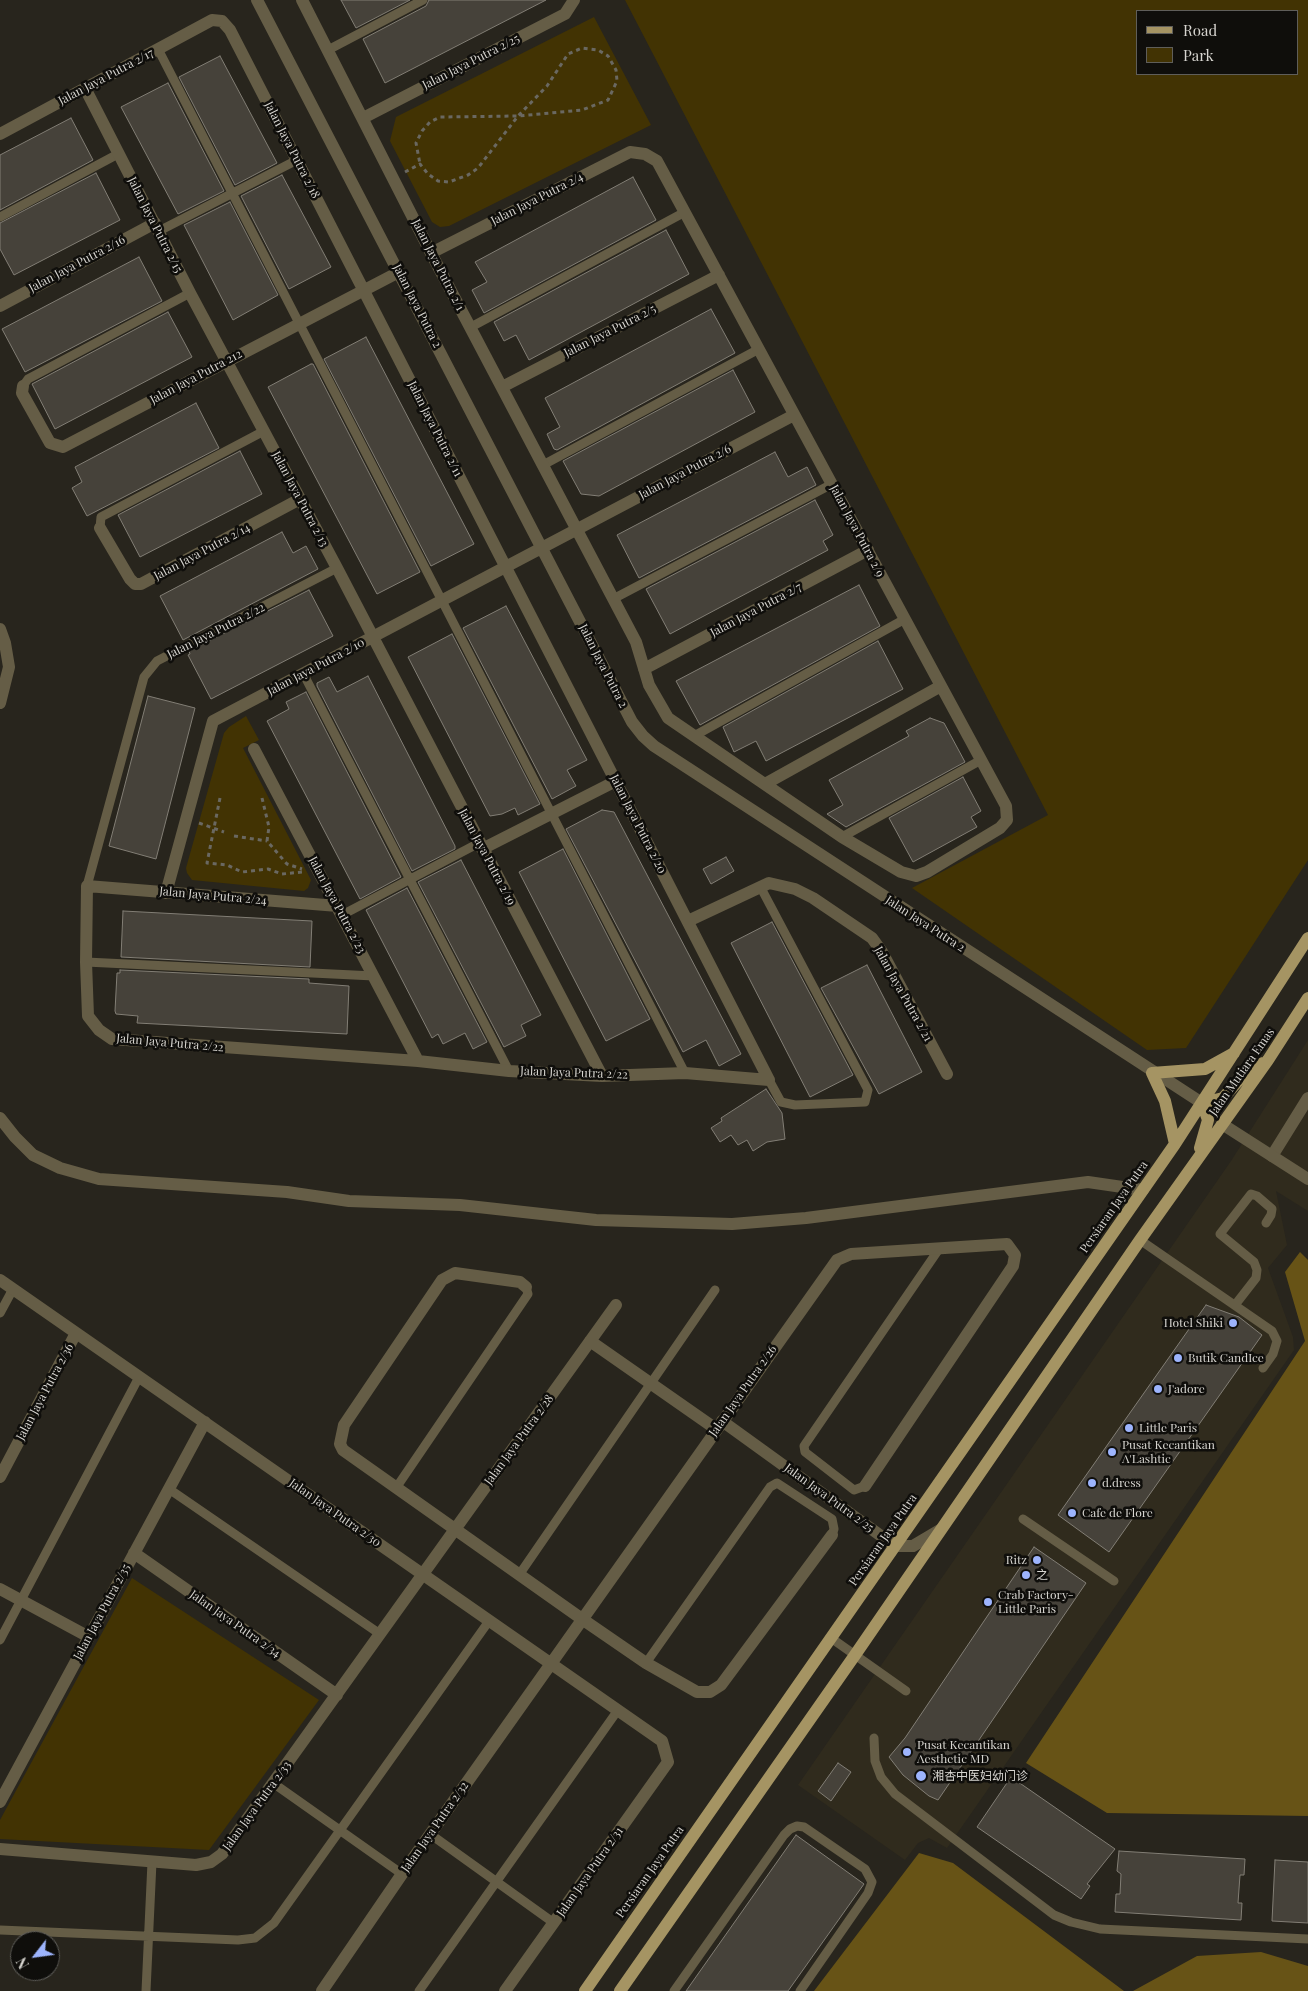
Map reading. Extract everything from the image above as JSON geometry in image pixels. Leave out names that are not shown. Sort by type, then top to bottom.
[{"type":"main road","name":"Jalan Mutiara Emas","points":[[1202,1103],[1308,938]]},
{"type":"main road","name":"Jalan Mutiara Emas","points":[[1196,1160],[1268,1060],[1308,998]]},
{"type":"main road","points":[[1175,1144],[1165,1101],[1152,1073],[1206,1069],[1236,1051]]},
{"type":"main road","points":[[624,1989],[1196,1160],[1208,1120],[1202,1103],[1223,1098],[1252,1069],[1268,1060]]},
{"type":"main road","name":"Persiaran Jaya Putra","points":[[585,1991],[1202,1103]]},
{"type":"street","name":"Jalan Jaya Putra 2","points":[[257,0],[632,722],[642,736],[1152,1073],[1202,1103]]},
{"type":"street","name":"Jalan Jaya Putra 2/1","points":[[302,0],[431,253],[636,642],[649,685],[668,718],[842,837],[901,872],[916,876]]},
{"type":"street","name":"Jalan Jaya Putra 2/25","points":[[363,118],[565,14],[574,0]]},
{"type":"street","name":"Jalan Jaya Putra 2/17","points":[[0,134],[212,20]]},
{"type":"street","name":"Jalan Jaya Putra 2/18","points":[[212,20],[222,21],[230,30],[363,290]]},
{"type":"street","name":"Jalan Jaya Putra 2/15","points":[[85,88],[226,362]]},
{"type":"street","name":"Jalan Jaya Putra 2/4","points":[[431,253],[630,152],[645,154]]},
{"type":"street","name":"Jalan Jaya Putra 2/9","points":[[645,154],[657,161],[1006,806],[1007,820],[1000,828],[927,872],[916,876]]},
{"type":"street","name":"Jalan Jaya Putra 2/16","points":[[0,306],[157,227]]},
{"type":"street","name":"Jalan Jaya Putra 212","points":[[23,386],[22,393],[50,443],[63,447],[399,272]]},
{"type":"street","name":"Jalan Jaya Putra 2/5","points":[[502,387],[719,275]]},
{"type":"street","name":"Jalan Jaya Putra 2/11","points":[[363,290],[506,568]]},
{"type":"street","name":"Jalan Jaya Putra 2/13","points":[[226,362],[372,637]]},
{"type":"street","name":"Jalan Jaya Putra 2/6","points":[[577,530],[794,414]]},
{"type":"street","name":"Jalan Jaya Putra 2/14","points":[[100,528],[130,579],[135,584],[141,584],[300,499]]},
{"type":"street","name":"Jalan Jaya Putra 2/10","points":[[166,892],[213,720],[577,530]]},
{"type":"street","name":"Jalan Jaya Putra 2/7","points":[[644,669],[868,550]]},
{"type":"street","name":"Jalan Jaya Putra 2/20","points":[[506,568],[769,1080]]},
{"type":"street","points":[[0,629],[5,643],[8,667],[0,703]]},
{"type":"street","name":"Jalan Jaya Putra 2/19","points":[[372,637],[602,1076]]},
{"type":"street","points":[[764,784],[941,686]]},
{"type":"street","name":"Jalan Jaya Putra 2/23","points":[[254,749],[418,1061]]},
{"type":"street","points":[[481,846],[616,781]]},
{"type":"street","name":"Jalan Jaya Putra 2/21","points":[[688,921],[769,884],[796,889],[872,938],[882,952],[947,1074]]},
{"type":"street","name":"Jalan Jaya Putra 2/24","points":[[87,886],[340,910]]},
{"type":"street","name":"Jalan Jaya Putra 2/22","points":[[87,886],[86,962],[88,1016],[99,1030],[112,1039],[418,1061],[508,1072],[602,1076],[685,1073],[769,1080]]},
{"type":"street","points":[[1272,1156],[1308,1098]]},
{"type":"street","points":[[0,1118],[15,1138],[32,1155],[60,1168],[99,1179],[287,1192],[349,1201],[460,1205],[596,1220],[732,1224],[806,1218],[1088,1182],[1143,1190]]},
{"type":"street","points":[[1222,1124],[1308,1179]]},
{"type":"street","name":"Jalan Jaya Putra 2/26","points":[[550,1664],[837,1260],[851,1254],[1007,1244],[1015,1255],[1013,1266],[864,1486]]},
{"type":"street","points":[[526,1287],[520,1282],[455,1273],[442,1280],[344,1425],[340,1444],[343,1450],[646,1663],[697,1692],[710,1692],[721,1684],[832,1535]]},
{"type":"street","name":"Jalan Jaya Putra 2/30","points":[[0,1280],[662,1741],[666,1751]]},
{"type":"street","name":"Jalan Jaya Putra 2/28","points":[[422,1574],[616,1305]]},
{"type":"street","name":"Jalan Jaya Putra 2/36","points":[[0,1477],[76,1333]]},
{"type":"street","name":"Jalan Jaya Putra 2/25","points":[[590,1341],[652,1384],[719,1425],[895,1546]]},
{"type":"street","name":"Jalan Jaya Putra 2/35","points":[[0,1802],[205,1422]]},
{"type":"street","points":[[895,1546],[913,1546],[940,1530]]},
{"type":"street","name":"Jalan Jaya Putra 2/34","points":[[134,1553],[337,1694]]},
{"type":"street","name":"Jalan Jaya Putra 2/33","points":[[0,1849],[196,1865],[211,1862],[222,1854],[422,1574]]},
{"type":"street","points":[[0,1589],[89,1637]]},
{"type":"street","name":"Jalan Jaya Putra 2/32","points":[[322,1991],[550,1664]]},
{"type":"street","name":"Jalan Jaya Putra 2/31","points":[[505,1991],[668,1762],[666,1751]]},
{"type":"lane","points":[[328,50],[423,0]]},
{"type":"lane","points":[[158,49],[685,1073]]},
{"type":"lane","points":[[0,217],[118,154]]},
{"type":"lane","points":[[157,227],[232,193],[297,160]]},
{"type":"lane","points":[[471,327],[685,212]]},
{"type":"lane","points":[[23,386],[28,379],[190,293]]},
{"type":"lane","points":[[543,465],[759,349]]},
{"type":"lane","points":[[100,528],[101,517],[264,431]]},
{"type":"lane","points":[[613,598],[832,484]]},
{"type":"lane","name":"Jalan Jaya Putra 2/22","points":[[87,886],[144,677],[157,661],[337,568]]},
{"type":"lane","points":[[694,736],[905,619]]},
{"type":"lane","points":[[303,673],[508,1072]]},
{"type":"lane","points":[[842,837],[981,760]]},
{"type":"lane","points":[[340,910],[481,846]]},
{"type":"lane","points":[[761,888],[868,1090],[865,1102],[795,1105],[781,1102],[769,1080]]},
{"type":"lane","points":[[86,962],[374,976]]},
{"type":"lane","points":[[1235,1305],[1256,1278],[1257,1270],[1254,1262],[1220,1234],[1251,1194],[1257,1196],[1272,1210],[1266,1223]]},
{"type":"lane","points":[[1140,1240],[1272,1332],[1277,1341],[1272,1354],[1263,1368]]},
{"type":"lane","points":[[864,1486],[854,1490],[805,1452],[804,1446],[939,1249]]},
{"type":"lane","points":[[396,1488],[528,1294],[526,1287]]},
{"type":"lane","points":[[0,1313],[13,1289]]},
{"type":"lane","points":[[519,1575],[715,1290]]},
{"type":"lane","points":[[0,1640],[139,1377]]},
{"type":"lane","points":[[646,1663],[770,1487],[777,1483],[832,1519],[834,1529],[832,1535]]},
{"type":"lane","points":[[169,1489],[380,1634]]},
{"type":"lane","points":[[1024,1519],[1114,1581]]},
{"type":"lane","points":[[0,1930],[238,1940],[255,1938],[274,1923],[489,1621]]},
{"type":"lane","points":[[831,1638],[906,1691]]},
{"type":"lane","points":[[419,1991],[618,1710]]},
{"type":"lane","points":[[874,1738],[874,1761],[881,1777],[895,1794],[1054,1915],[1071,1922],[1100,1929],[1308,1939]]},
{"type":"lane","points":[[273,1783],[402,1874]]},
{"type":"lane","points":[[674,1991],[784,1835],[797,1826],[804,1826],[865,1868],[872,1882],[868,1893],[800,1991]]},
{"type":"lane","points":[[430,1834],[554,1923]]},
{"type":"lane","points":[[146,1991],[152,1862]]},
{"type":"path","points":[[518,116],[440,117],[430,122],[422,131],[416,143],[416,154],[420,164],[428,174],[438,180],[449,182],[459,180],[478,168],[518,116],[548,86],[568,54],[582,48],[598,50],[608,56],[616,70],[617,81],[608,100],[582,110],[518,116]]},
{"type":"path","points":[[394,178],[420,164]]},
{"type":"path","points":[[267,841],[269,827],[262,806],[262,785],[271,780]]},
{"type":"path","points":[[220,798],[206,860],[210,865],[227,865],[242,872],[268,869],[282,874],[307,872],[287,864],[267,841],[234,836]]},
{"type":"path","points":[[186,818],[224,832]]},
{"type":"shaded area","name":"Little Paris","points":[[1308,1040],[1308,1211],[1276,1191],[1287,1245],[1268,1268],[1293,1337],[1294,1350],[947,1848],[929,1838],[918,1843],[905,1860],[798,1785],[1231,1161]]},
{"type":"shaded area","points":[[1300,1252],[1308,1260],[1308,1816],[1107,1813],[1026,1763],[1305,1341],[1285,1272]]},
{"type":"shaded area","points":[[919,1853],[953,1863],[1124,1991],[814,1991]]},
{"type":"shaded area","points":[[1261,1952],[1308,1966],[1308,1991],[1133,1991],[1197,1956]]},
{"type":"green space","points":[[625,0],[1308,0],[1308,860],[1186,1048],[1147,1050],[912,888],[1048,815]]},
{"type":"green space","points":[[594,17],[651,125],[449,226],[440,227],[432,222],[390,141],[396,117]]},
{"type":"green space","points":[[246,716],[259,740],[243,748],[311,880],[308,888],[304,891],[192,880],[187,873],[186,868],[224,733],[229,727]]},
{"type":"green space","points":[[132,1578],[319,1700],[209,1850],[0,1839],[0,1820]]},
{"type":"building","points":[[341,0],[410,0],[356,28]]},
{"type":"building","points":[[429,0],[546,0],[385,83],[363,39],[426,6]]},
{"type":"building","points":[[220,56],[277,163],[235,185],[179,77]]},
{"type":"building","points":[[168,83],[224,191],[178,214],[121,107]]},
{"type":"building","points":[[71,118],[93,160],[0,210],[0,155]]},
{"type":"building","points":[[96,173],[120,220],[14,275],[0,249],[0,223]]},
{"type":"building","points":[[282,175],[331,267],[289,289],[241,196]]},
{"type":"building","points":[[633,177],[656,220],[484,313],[472,290],[487,282],[475,262]]},
{"type":"building","points":[[230,202],[278,295],[233,320],[184,225]]},
{"type":"building","points":[[666,230],[689,274],[529,360],[516,335],[504,341],[494,322]]},
{"type":"building","points":[[139,257],[162,301],[25,372],[2,329]]},
{"type":"building","points":[[711,309],[735,353],[557,450],[554,449],[547,434],[560,427],[545,398]]},
{"type":"building","points":[[168,312],[192,357],[55,429],[32,384]]},
{"type":"building","points":[[366,337],[474,544],[431,566],[324,359]]},
{"type":"building","points":[[313,364],[420,572],[377,594],[268,387]]},
{"type":"building","points":[[733,370],[755,412],[599,496],[581,494],[563,461]]},
{"type":"building","points":[[196,403],[219,448],[87,516],[72,488],[82,482],[75,467]]},
{"type":"building","points":[[240,451],[262,494],[140,557],[118,515]]},
{"type":"building","points":[[775,452],[788,477],[807,467],[816,485],[639,578],[617,535]]},
{"type":"building","points":[[815,500],[833,535],[823,541],[828,550],[670,634],[646,589]]},
{"type":"building","points":[[282,532],[293,553],[306,546],[318,569],[183,640],[160,596]]},
{"type":"building","points":[[859,585],[880,626],[700,725],[676,681]]},
{"type":"building","points":[[309,590],[333,636],[211,699],[188,655],[190,654],[189,651]]},
{"type":"building","points":[[506,606],[587,760],[567,770],[576,786],[552,799],[463,628]]},
{"type":"building","points":[[452,634],[540,804],[518,815],[515,808],[502,814],[490,816],[408,657]]},
{"type":"building","points":[[878,641],[903,689],[766,761],[756,741],[734,752],[723,727]]},
{"type":"building","points":[[368,676],[455,846],[455,849],[412,871],[317,686],[317,683],[329,677],[337,692]]},
{"type":"building","points":[[306,692],[401,877],[360,899],[267,721],[289,709],[286,702]]},
{"type":"building","points":[[148,696],[195,708],[156,859],[109,846]]},
{"type":"building","points":[[930,718],[944,723],[965,762],[846,827],[827,814],[843,805],[829,780],[909,736],[906,731]]},
{"type":"building","points":[[963,777],[981,811],[971,817],[977,827],[913,862],[889,818]]},
{"type":"building","points":[[602,810],[614,812],[741,1054],[719,1066],[706,1040],[683,1052],[566,829]]},
{"type":"building","points":[[563,849],[650,1019],[606,1041],[519,872]]},
{"type":"building","points":[[726,857],[734,871],[711,884],[703,869]]},
{"type":"building","points":[[461,860],[541,1015],[521,1025],[526,1036],[504,1047],[418,882]]},
{"type":"building","points":[[407,888],[487,1042],[473,1049],[465,1033],[443,1044],[438,1034],[432,1038],[366,910]]},
{"type":"building","points":[[123,911],[312,921],[310,967],[121,957]]},
{"type":"building","points":[[772,922],[853,1075],[810,1097],[731,943]]},
{"type":"building","points":[[867,965],[922,1072],[879,1094],[821,988]]},
{"type":"building","points":[[120,970],[309,979],[309,983],[349,986],[347,1034],[137,1023],[138,1016],[116,1014],[115,1011],[117,973],[120,973]]},
{"type":"building","points":[[766,1089],[782,1113],[785,1139],[767,1142],[753,1151],[747,1140],[738,1145],[731,1135],[720,1142],[711,1128],[722,1121],[721,1118]]},
{"type":"building","points":[[1206,1305],[1239,1317],[1262,1335],[1109,1552],[1058,1515]]},
{"type":"building","points":[[1034,1547],[1086,1583],[938,1800],[929,1796],[903,1775],[889,1757],[905,1738]]},
{"type":"building","points":[[838,1763],[851,1772],[831,1801],[818,1791]]},
{"type":"building","points":[[1011,1777],[1115,1849],[1087,1884],[1090,1886],[1081,1899],[977,1827]]},
{"type":"building","points":[[796,1835],[864,1884],[788,1991],[686,1991]]},
{"type":"building","points":[[1119,1851],[1245,1859],[1244,1875],[1240,1875],[1238,1903],[1242,1903],[1241,1920],[1115,1912],[1116,1894],[1120,1894],[1121,1874],[1117,1871]]},
{"type":"building","points":[[1275,1860],[1308,1862],[1308,1923],[1272,1921]]},
{"type":"place","name":"Hotel Shiki","points":[[1233,1323]]},
{"type":"place","name":"Butik CandIce","points":[[1178,1358]]},
{"type":"place","name":"J'adore","points":[[1158,1389]]},
{"type":"place","name":"Little Paris","points":[[1129,1428]]},
{"type":"place","name":"Pusat Kecantikan A'Lashtic","points":[[1112,1452]]},
{"type":"place","name":"d.dress","points":[[1092,1483]]},
{"type":"place","name":"Cafe de Flore","points":[[1072,1513]]},
{"type":"place","name":"Ritz","points":[[1037,1560]]},
{"type":"place","name":"之","points":[[1026,1575]]},
{"type":"place","name":"Crab Factory- Little Paris","points":[[988,1602]]},
{"type":"place","name":"Pusat Kecantikan Aesthetic MD","points":[[907,1752]]},
{"type":"place","name":"湘杏中医妇幼门诊","points":[[921,1776]]}]
